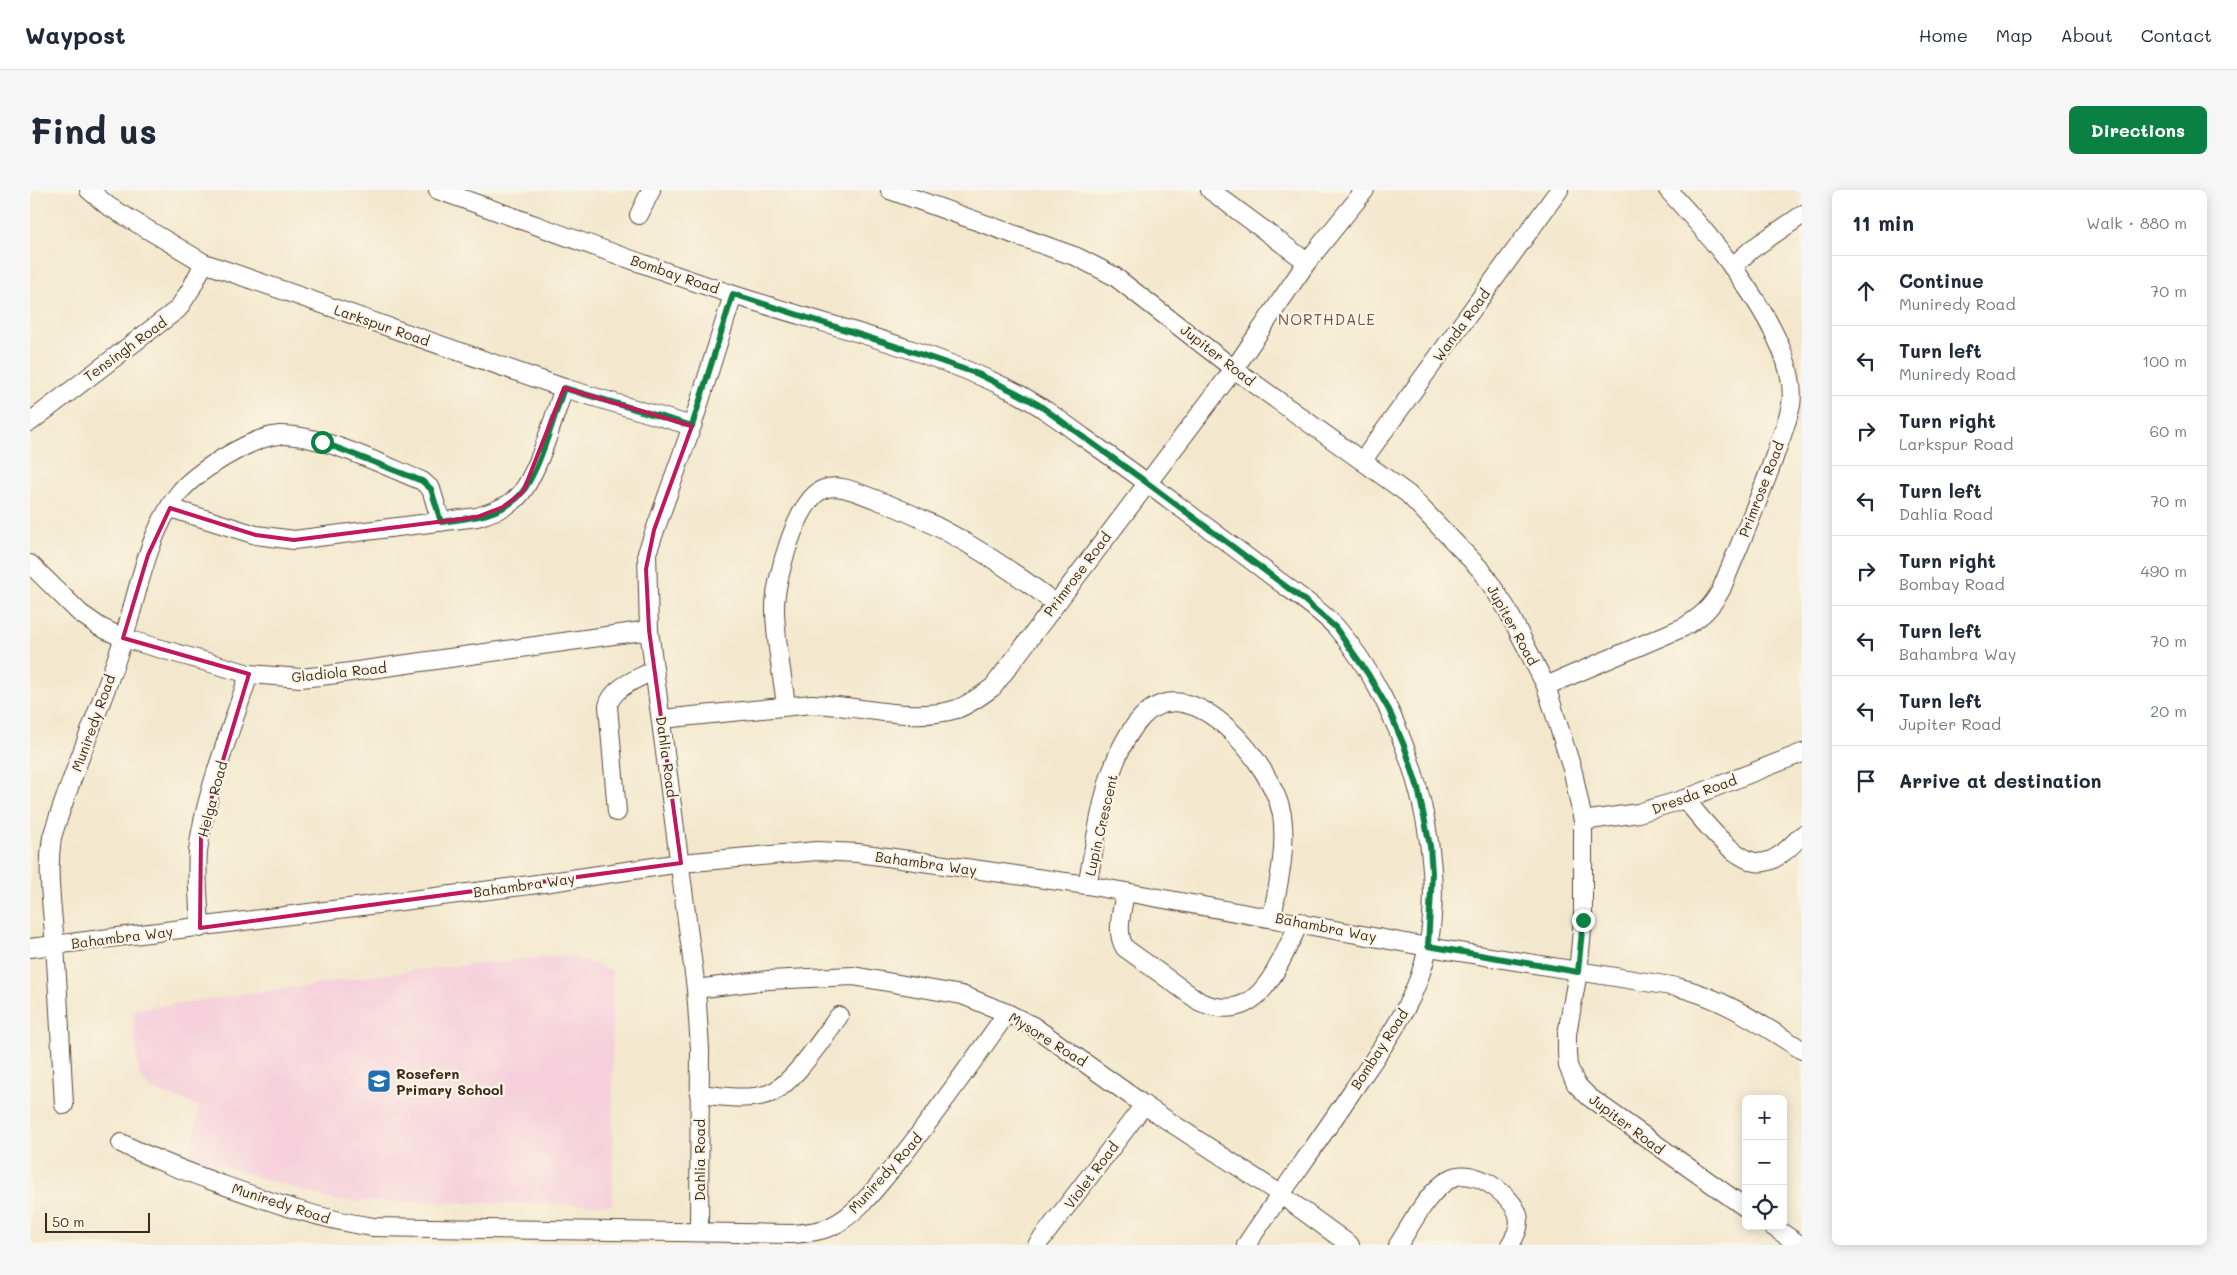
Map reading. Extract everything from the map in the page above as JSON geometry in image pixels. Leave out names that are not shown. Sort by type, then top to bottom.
[{"type":"street","name":"Larkspur Road","points":[[89,190],[108,206],[204,263],[564,388],[692,426]]},
{"type":"street","name":"Bombay Road","points":[[438,190],[733,294],[978,374],[1039,405],[1146,482],[1317,611],[1335,627],[1368,674],[1389,710],[1405,748],[1425,816],[1432,873],[1428,946],[1409,1002],[1388,1040],[1246,1245]]},
{"type":"street","points":[[639,214],[652,190]]},
{"type":"street","name":"Jupiter Road","points":[[890,190],[1077,258],[1114,276],[1234,369],[1408,494],[1482,571],[1507,609],[1546,686],[1573,772],[1583,822],[1583,920],[1578,972],[1567,1034],[1568,1066],[1576,1084],[1590,1097],[1742,1205]]},
{"type":"street","points":[[1210,190],[1308,262]]},
{"type":"street","name":"Primrose Road","points":[[662,719],[786,705],[837,704],[906,713],[939,712],[958,708],[993,687],[1146,482],[1234,369],[1308,262],[1365,190]]},
{"type":"street","name":"Wanda Road","points":[[1363,460],[1559,190]]},
{"type":"street","name":"Primrose Road","points":[[1546,686],[1684,627],[1702,616],[1712,607],[1721,590],[1770,471],[1791,405],[1785,359],[1774,332],[1732,267],[1668,190]]},
{"type":"street","points":[[1732,267],[1752,249],[1802,215]]},
{"type":"street","name":"Tensingh Road","points":[[30,422],[178,308],[191,289],[204,263]]},
{"type":"street","name":"Dahlia Road","points":[[699,1232],[699,1094],[696,989],[662,719],[648,630],[647,553],[692,426],[733,294]]},
{"type":"street","points":[[170,508],[256,535],[294,540],[477,517],[514,501],[523,492],[535,467],[564,388]]},
{"type":"street","name":"Muniredy Road","points":[[64,1105],[55,945],[49,893],[48,861],[52,837],[123,638],[148,555],[157,531],[180,492],[227,455],[262,438],[279,436],[322,442],[422,481],[431,489],[441,522]]},
{"type":"street","points":[[786,705],[775,607],[777,588],[799,518],[807,504],[822,490],[828,488],[851,490],[912,513],[940,526],[985,553],[1055,603]]},
{"type":"street","name":"Gladiola Road","points":[[30,564],[80,613],[100,627],[123,638],[249,674],[271,678],[301,678],[329,675],[648,630]]},
{"type":"street","points":[[617,812],[608,706],[610,698],[615,692],[654,670]]},
{"type":"street","name":"Helga Road","points":[[200,928],[198,873],[201,833],[249,674]]},
{"type":"street","name":"Lupin Crescent","points":[[1087,885],[1109,782],[1127,738],[1141,718],[1151,710],[1163,704],[1184,702],[1198,707],[1216,719],[1236,737],[1275,792],[1282,815],[1282,860],[1272,917]]},
{"type":"street","name":"Dresda Road","points":[[1583,822],[1638,813],[1685,799],[1802,753]]},
{"type":"street","points":[[1685,799],[1706,826],[1745,859],[1756,862],[1775,858],[1802,835]]},
{"type":"street","name":"Bahambra Way","points":[[30,948],[200,928],[680,863],[817,851],[858,853],[1087,885],[1702,993],[1759,1022],[1802,1050]]},
{"type":"street","points":[[1124,893],[1120,929],[1122,943],[1125,948],[1200,1002],[1212,1007],[1232,1008],[1252,1001],[1262,991],[1300,922]]},
{"type":"street","name":"Mysore Road","points":[[696,989],[768,980],[853,976],[962,995],[1007,1013],[1032,1026],[1144,1105],[1280,1194],[1350,1245]]},
{"type":"street","name":"Muniredy Road","points":[[121,1143],[153,1160],[292,1209],[332,1221],[392,1227],[792,1234],[817,1231],[831,1226],[851,1213],[882,1180],[930,1122],[1007,1013]]},
{"type":"street","points":[[699,1094],[740,1098],[770,1094],[781,1087],[800,1067],[839,1016]]},
{"type":"street","name":"Violet Road","points":[[1038,1245],[1144,1105]]},
{"type":"street","points":[[1398,1245],[1430,1198],[1450,1178],[1459,1175],[1485,1181],[1509,1200],[1517,1213],[1519,1222],[1517,1232],[1510,1245]]},
{"type":"street","points":[[1778,1230],[1800,1245]]},
{"type":"highlighted area","points":[[564,388],[692,426],[654,530],[646,569],[649,630],[681,863],[200,928],[201,833],[249,674],[123,638],[148,555],[170,508],[256,535],[294,540],[477,517],[503,507],[523,492]]},
{"type":"shaded area","name":"Rosefern Primary School","points":[[567,955],[612,970],[613,1205],[336,1201],[190,1156],[199,1106],[150,1089],[139,1074],[132,1010],[416,970]]},
{"type":"place","name":"Rosefern Primary School","points":[[379,1081]]},
{"type":"district","name":"NORTHDALE","points":[[1327,319]]},
{"type":"route","points":[[322,442],[422,481],[431,489],[435,497],[441,522],[477,517],[503,507],[514,501],[523,492],[535,467],[564,388],[692,426],[733,294],[978,374],[1039,405],[1304,600],[1335,627],[1368,674],[1389,710],[1405,748],[1418,788],[1430,846],[1432,873],[1432,908],[1428,946],[1578,972],[1583,920]]}]
